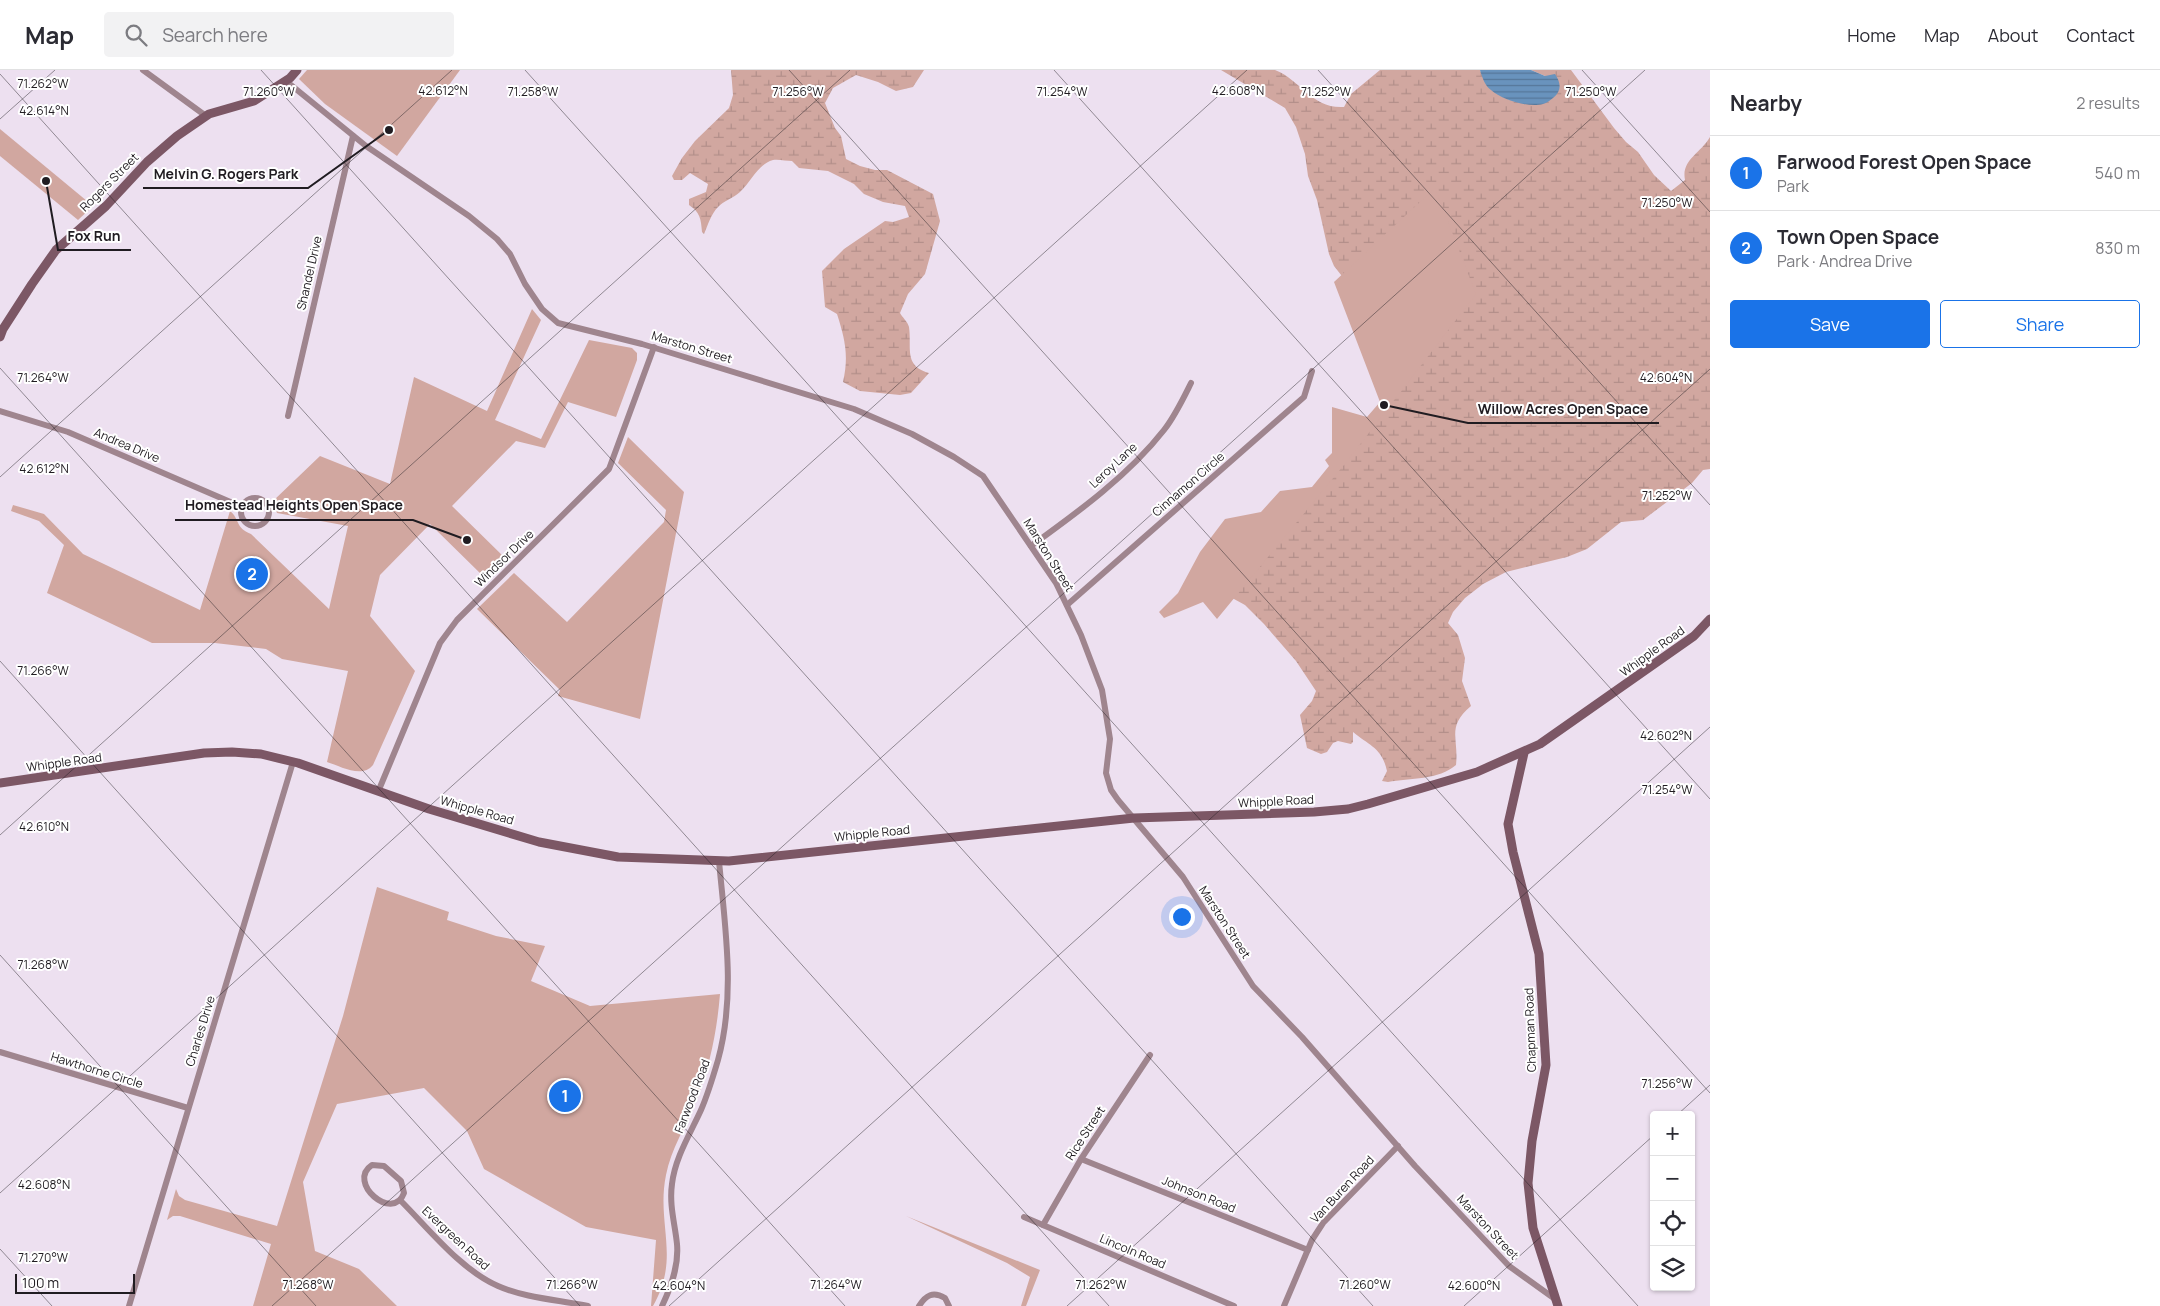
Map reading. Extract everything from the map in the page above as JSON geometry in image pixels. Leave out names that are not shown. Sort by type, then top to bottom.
[{"type":"main road","name":"Rogers Street","points":[[0,337],[3,329],[56,250],[106,206],[147,162],[177,136],[206,116],[254,101],[286,81],[297,70]]},
{"type":"main road","name":"Whipple Road","points":[[0,783],[204,753],[261,754],[293,762],[429,810],[539,842],[618,857],[720,861],[1134,818],[1263,815],[1348,808],[1477,772],[1524,753],[1564,729],[1644,673],[1694,636],[1710,619]]},
{"type":"main road","name":"Chapman Road","points":[[1524,753],[1508,824],[1513,852],[1540,954],[1546,1065],[1532,1141],[1528,1183],[1534,1228],[1556,1302]]},
{"type":"street","points":[[143,70],[206,116]]},
{"type":"street","name":"Marston Street","points":[[286,81],[353,136],[469,216],[497,239],[510,254],[542,309],[558,323],[654,347],[854,409],[912,434],[954,457],[983,476],[1056,583],[1081,635],[1102,690],[1108,719],[1110,739],[1106,773],[1111,790],[1183,876],[1253,986],[1308,1043],[1398,1146],[1508,1266],[1556,1302]]},
{"type":"street","name":"Shandel Drive","points":[[288,416],[353,136]]},
{"type":"street","name":"Windsor Drive","points":[[378,792],[440,643],[457,620],[609,469],[654,347]]},
{"type":"street","name":"Cinnamon Circle","points":[[1066,605],[1304,397],[1312,371]]},
{"type":"street","name":"Leroy Lane","points":[[1031,546],[1111,483],[1153,443],[1179,407],[1191,383]]},
{"type":"street","name":"Andrea Drive","points":[[0,411],[68,432],[242,507]]},
{"type":"street","points":[[257,498],[267,505],[269,516],[262,525],[251,526],[242,518],[242,507],[248,500],[257,498]]},
{"type":"street","name":"Charles Drive","points":[[130,1306],[293,762]]},
{"type":"street","name":"Farwood Road","points":[[662,1306],[671,1285],[677,1259],[677,1243],[671,1204],[674,1174],[711,1084],[722,1042],[727,1009],[728,960],[720,861]]},
{"type":"street","name":"Hawthorne Circle","points":[[0,1052],[188,1108]]},
{"type":"street","name":"Rice Street","points":[[1043,1225],[1081,1159],[1150,1055]]},
{"type":"street","name":"Van Buren Road","points":[[1284,1306],[1308,1250],[1323,1223],[1398,1146]]},
{"type":"street","name":"Johnson Road","points":[[1081,1159],[1308,1250]]},
{"type":"street","points":[[381,1164],[394,1174],[404,1187],[403,1196],[400,1200],[395,1204],[387,1204],[373,1195],[364,1182],[364,1176],[372,1165],[381,1164]]},
{"type":"street","name":"Evergreen Road","points":[[400,1200],[472,1271],[487,1281],[512,1291],[588,1306]]},
{"type":"street","name":"Lincoln Road","points":[[1024,1217],[1234,1306]]},
{"type":"street","points":[[919,1306],[926,1297],[934,1294],[945,1298],[949,1306]]},
{"type":"green space","points":[[307,70],[460,70],[397,156],[325,104],[299,79]]},
{"type":"green space","points":[[731,70],[924,70],[913,87],[896,91],[878,82],[856,75],[833,88],[825,103],[835,128],[841,136],[846,159],[860,166],[875,170],[887,170],[933,194],[940,221],[925,274],[908,294],[900,313],[909,327],[912,361],[915,366],[929,373],[911,393],[900,395],[860,391],[843,382],[846,364],[844,340],[837,314],[825,307],[822,271],[844,249],[885,221],[893,222],[909,217],[905,206],[883,202],[864,194],[854,184],[828,171],[799,168],[792,161],[773,160],[763,165],[738,194],[718,207],[704,234],[702,232],[699,216],[696,210],[689,205],[689,199],[706,192],[708,184],[690,173],[682,180],[674,180],[672,176],[682,158],[695,141],[729,108],[733,95]]},
{"type":"green space","points":[[1221,70],[1275,70],[1292,80],[1315,99],[1333,106],[1344,107],[1351,94],[1380,70],[1480,70],[1490,87],[1503,97],[1538,105],[1545,76],[1531,70],[1571,70],[1614,128],[1638,152],[1654,175],[1671,191],[1685,180],[1686,167],[1692,157],[1710,137],[1710,469],[1703,470],[1692,483],[1643,520],[1621,522],[1587,549],[1567,557],[1506,572],[1483,584],[1465,598],[1453,612],[1448,623],[1458,635],[1465,658],[1462,681],[1471,706],[1463,713],[1456,727],[1456,765],[1433,776],[1388,782],[1382,781],[1387,771],[1382,757],[1379,752],[1353,732],[1353,742],[1351,744],[1338,741],[1333,743],[1327,752],[1321,754],[1307,748],[1300,715],[1312,701],[1316,691],[1296,661],[1264,624],[1245,605],[1223,593],[1392,402],[1345,280],[1334,266],[1329,254],[1317,200],[1308,176],[1305,154],[1296,127],[1285,108]]},
{"type":"green space","points":[[0,129],[93,206],[78,220],[0,156]]},
{"type":"green space","points":[[1435,188],[1476,294],[1348,460],[1217,619],[1203,602],[1164,618],[1159,612],[1178,593],[1200,552],[1225,519],[1261,512],[1280,491],[1312,487],[1329,466],[1325,460],[1332,453],[1332,407],[1367,417],[1380,402],[1334,282]]},
{"type":"green space","points":[[532,309],[541,320],[495,420],[541,439],[589,340],[632,348],[637,353],[637,360],[616,417],[568,402],[545,448],[516,441],[452,506],[504,557],[484,577],[430,524],[380,575],[370,616],[415,671],[373,765],[368,769],[363,771],[351,770],[327,762],[348,671],[282,659],[266,649],[215,643],[152,643],[47,593],[64,545],[39,521],[11,511],[13,505],[44,514],[83,554],[200,610],[230,511],[242,529],[251,534],[329,609],[348,526],[277,513],[273,501],[320,456],[390,484],[414,377],[487,411]]},
{"type":"green space","points":[[628,437],[684,492],[640,719],[558,696],[560,690],[477,609],[514,573],[567,622],[664,522],[666,510],[618,463]]},
{"type":"green space","points":[[377,887],[449,912],[447,920],[496,936],[545,946],[531,981],[590,1006],[720,994],[715,1035],[709,1062],[696,1101],[668,1165],[664,1193],[667,1256],[661,1288],[653,1306],[651,1306],[656,1240],[586,1227],[484,1169],[467,1131],[424,1088],[337,1104],[303,1182],[315,1251],[359,1269],[397,1306],[253,1306],[271,1244],[180,1216],[173,1216],[167,1220],[176,1189],[179,1196],[185,1200],[277,1226],[343,1016]]},
{"type":"green space","points":[[906,1216],[1040,1270],[1026,1306],[1021,1306],[1030,1277],[1007,1263]]},
{"type":"water","points":[[1480,70],[1531,70],[1545,76],[1555,74],[1559,90],[1553,98],[1543,104],[1531,105],[1516,102],[1496,94],[1489,88]]},
{"type":"place","name":"Melvin G. Rogers Park","points":[[389,130]]},
{"type":"place","name":"Fox Run","points":[[46,181]]},
{"type":"place","name":"Willow Acres Open Space","points":[[1384,405]]},
{"type":"place","name":"Homestead Heights Open Space","points":[[467,540]]},
{"type":"place","name":"Town Open Space","points":[[252,574]]},
{"type":"place","name":"Farwood Forest Open Space","points":[[565,1096]]}]
